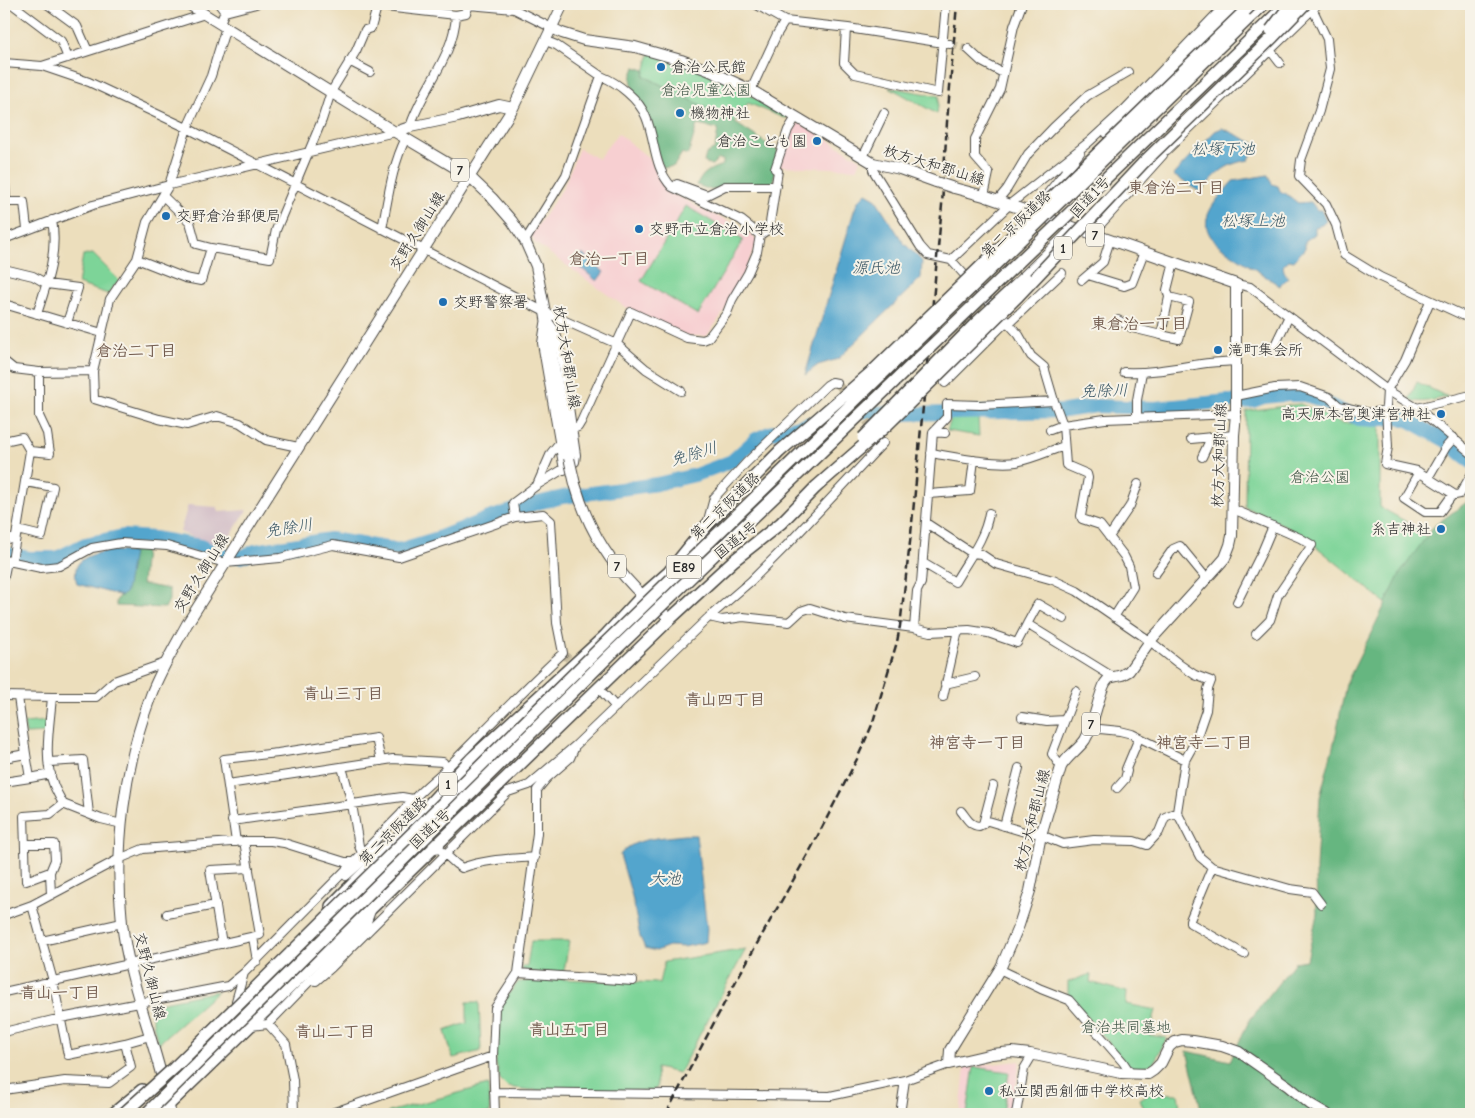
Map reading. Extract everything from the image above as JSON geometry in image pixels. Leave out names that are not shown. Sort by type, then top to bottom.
[{"type":"highway","name":"国道1号","points":[[113,1114],[161,1074],[236,1001],[397,839],[472,758],[605,636],[643,595],[669,572],[707,525],[780,451],[1044,198],[1239,4]]},
{"type":"highway","points":[[780,451],[874,370],[1252,4]]},
{"type":"highway","name":"第二京阪道路","points":[[123,1114],[174,1068],[605,643],[1264,4]]},
{"type":"highway","name":"第二京阪道路","points":[[146,1114],[610,656],[1286,4]]},
{"type":"highway","points":[[816,487],[893,406],[1044,259],[1212,84],[1266,36],[1291,4]]},
{"type":"highway","name":"国道1号","points":[[159,1114],[170,1110],[251,1026],[373,905],[670,619],[733,561],[781,523],[816,487],[886,425],[997,316],[1143,163],[1273,36],[1312,6]]},
{"type":"main road","name":"枚方大和郡山線","points":[[188,4],[468,176],[512,220],[525,241],[536,266],[546,315],[569,458],[578,492],[590,524],[612,561],[635,588],[670,619]]},
{"type":"main road","points":[[395,132],[500,105],[512,108],[563,4]]},
{"type":"main road","name":"枚方大和郡山線","points":[[552,28],[584,40],[635,47],[681,60],[751,90],[874,163],[900,169],[954,188],[984,196],[1236,284],[1236,404],[1232,536],[1230,545],[1224,558],[1150,641],[1129,671],[1105,683],[1084,741],[1065,759],[1061,767],[1042,832],[1030,891],[1018,926],[999,969],[950,1050],[948,1064]]},
{"type":"main road","name":"交野久御山線","points":[[170,1110],[130,964],[122,923],[119,859],[133,750],[151,694],[165,664],[228,558],[512,108]]},
{"type":"main road","points":[[948,1064],[992,1054],[1012,1052],[1033,1054],[1131,1074],[1148,1074],[1154,1070],[1169,1047],[1175,1042],[1193,1040],[1222,1046],[1238,1052],[1288,1086],[1310,1104],[1327,1114]]},
{"type":"street","points":[[12,4],[61,41],[68,58]]},
{"type":"street","points":[[46,4],[77,26],[88,51]]},
{"type":"street","points":[[220,4],[225,12]]},
{"type":"street","points":[[228,4],[211,76],[187,128],[169,185],[147,222],[137,259],[110,299],[93,371],[94,400],[187,425],[217,416],[240,422],[266,440],[298,447]]},
{"type":"street","points":[[225,12],[256,4]]},
{"type":"street","points":[[359,4],[456,15],[466,13],[469,4],[514,9],[552,28]]},
{"type":"street","points":[[757,4],[785,21],[946,43]]},
{"type":"street","points":[[846,28],[844,63],[855,74],[938,93],[946,43],[946,4]]},
{"type":"street","points":[[984,196],[989,173],[975,157],[975,139],[1000,90],[1014,26],[1022,4]]},
{"type":"street","points":[[951,260],[1009,205],[1089,142],[1124,110],[1226,4]]},
{"type":"street","points":[[1092,234],[1167,150],[1270,50],[1312,6],[1327,39],[1330,68],[1319,111],[1301,160],[1299,176],[1326,204],[1336,225],[1344,255],[1380,277],[1471,319]]},
{"type":"street","points":[[163,196],[190,222],[196,244],[270,258],[276,230],[294,184],[310,152],[331,92],[356,51],[365,30],[371,28],[377,7]]},
{"type":"street","points":[[42,66],[204,14]]},
{"type":"street","points":[[410,127],[452,40],[456,28],[456,15]]},
{"type":"street","points":[[751,90],[785,21]]},
{"type":"street","points":[[546,40],[626,92],[643,111],[647,119],[656,161],[668,183],[741,220],[760,235]]},
{"type":"street","points":[[968,49],[982,62],[1003,73]]},
{"type":"street","points":[[1270,50],[1280,63]]},
{"type":"street","points":[[349,61],[370,72]]},
{"type":"street","points":[[4,63],[42,66],[89,82],[187,128],[546,315],[617,344],[646,369],[681,391]]},
{"type":"street","points":[[997,201],[1007,189],[1028,154],[1053,128],[1087,96],[1128,72]]},
{"type":"street","points":[[525,241],[566,175],[601,76]]},
{"type":"street","points":[[863,157],[884,113]]},
{"type":"street","points":[[571,430],[578,427],[581,422],[631,312],[687,338],[703,340],[708,338],[727,313],[758,252],[760,235],[769,228],[778,171],[775,169],[788,130],[796,117]]},
{"type":"street","points":[[4,239],[93,205],[169,185],[395,132]]},
{"type":"street","points":[[382,229],[400,148],[406,138]]},
{"type":"street","points":[[1044,198],[1089,142]]},
{"type":"street","points":[[1143,163],[1167,150]]},
{"type":"street","points":[[874,163],[873,170],[920,246],[928,255],[951,260],[1019,335],[1031,356],[1044,367],[1062,425],[1066,465],[1087,474],[1082,519],[1100,525],[1124,556],[1129,566],[1133,587],[1114,617]]},
{"type":"street","points":[[4,166],[5,202],[24,202],[27,229]]},
{"type":"street","points":[[672,186],[675,183],[707,195],[725,186],[776,186]]},
{"type":"street","points":[[37,314],[53,261],[54,229],[52,220]]},
{"type":"street","points":[[992,307],[1073,227]]},
{"type":"street","points":[[1110,240],[1103,262],[1085,277],[1124,286],[1132,283],[1144,252]]},
{"type":"street","points":[[137,259],[185,278],[201,281],[211,248]]},
{"type":"street","points":[[1160,335],[1169,297],[1167,290],[1174,262]]},
{"type":"street","points":[[4,268],[33,276],[47,284],[78,288],[67,323]]},
{"type":"street","points":[[945,383],[1062,273]]},
{"type":"street","points":[[1236,284],[1250,287],[1387,390],[1417,408],[1471,453]]},
{"type":"street","points":[[1118,320],[1132,328],[1179,339],[1189,302],[1169,297]]},
{"type":"street","points":[[1430,301],[1405,360],[1387,390],[1388,447],[1385,464],[1419,472],[1453,494],[1460,494],[1471,475]]},
{"type":"street","points":[[4,304],[102,333]]},
{"type":"street","points":[[515,517],[513,503],[537,485],[576,462],[563,366],[556,332],[546,315]]},
{"type":"street","points":[[546,315],[542,343],[564,470]]},
{"type":"street","points":[[1275,345],[1289,316]]},
{"type":"street","points":[[4,361],[14,370],[39,372],[93,371]]},
{"type":"street","points":[[1124,372],[1174,369],[1194,364],[1236,361]]},
{"type":"street","points":[[30,451],[50,453],[46,433],[39,416],[39,372]]},
{"type":"street","points":[[1137,411],[1142,372]]},
{"type":"street","points":[[707,525],[714,498],[746,463],[827,385],[832,382],[837,383]]},
{"type":"street","points":[[1050,430],[1062,425],[1105,419],[1137,411],[1236,404],[1275,388],[1300,387],[1329,396],[1339,406],[1386,416]]},
{"type":"street","points":[[1417,408],[1471,395]]},
{"type":"street","points":[[914,628],[917,591],[921,583],[933,432],[947,415],[947,404],[1057,408]]},
{"type":"street","points":[[933,432],[945,433]]},
{"type":"street","points":[[1191,439],[1234,435]]},
{"type":"street","points":[[4,441],[22,437],[30,451],[14,545],[4,576]]},
{"type":"street","points":[[1202,457],[1211,438]]},
{"type":"street","points":[[1428,478],[1446,447],[1453,439]]},
{"type":"street","points":[[537,485],[542,471],[559,443]]},
{"type":"street","points":[[310,980],[316,981],[332,968],[508,792],[529,785],[576,745],[709,617],[751,581],[883,443]]},
{"type":"street","points":[[932,453],[974,460],[1018,462],[1064,446]]},
{"type":"street","points":[[928,494],[970,491],[974,460]]},
{"type":"street","points":[[1419,472],[1404,498],[1425,512],[1440,512],[1453,494]]},
{"type":"street","points":[[17,530],[42,536],[52,487],[26,482]]},
{"type":"street","points":[[1109,537],[1130,506],[1138,484]]},
{"type":"street","points":[[1233,509],[1312,545],[1278,595],[1270,620],[1256,634]]},
{"type":"street","points":[[4,1032],[61,1018],[228,986],[257,961],[328,889],[401,814],[412,799],[447,768],[563,653],[557,623],[551,521],[543,514],[515,517],[399,557],[333,545],[280,558],[228,558],[167,546],[121,543],[92,548],[59,566],[41,568],[9,561]]},
{"type":"street","points":[[922,563],[955,582],[972,552],[980,543],[987,528],[989,514]]},
{"type":"street","points":[[926,523],[972,552],[981,554],[996,564],[1052,580],[1077,591],[1150,641],[1195,675],[1211,681],[1208,689],[1206,710],[1195,742],[1185,760],[1177,812],[1200,857],[1212,866],[1290,889],[1312,892],[1321,904]]},
{"type":"street","points":[[1237,602],[1262,552],[1272,526]]},
{"type":"street","points":[[4,536],[14,545]]},
{"type":"street","points":[[1156,573],[1173,549],[1180,546],[1207,578]]},
{"type":"street","points":[[709,617],[722,620],[743,617],[789,622],[801,611],[810,608],[845,619],[914,628],[930,632],[969,630],[988,633],[1017,643],[1038,604],[1064,619]]},
{"type":"street","points":[[1027,624],[1114,677]]},
{"type":"street","points":[[942,697],[958,630]]},
{"type":"street","points":[[4,696],[96,697],[114,681],[165,664]]},
{"type":"street","points":[[946,684],[975,677]]},
{"type":"street","points":[[1061,767],[1052,754],[1076,691]]},
{"type":"street","points":[[604,694],[616,707]]},
{"type":"street","points":[[18,697],[30,778]]},
{"type":"street","points":[[52,697],[48,737],[49,762],[52,782],[63,804],[122,824]]},
{"type":"street","points":[[1022,717],[1047,722],[1065,720]]},
{"type":"street","points":[[1090,728],[1120,731],[1185,760]]},
{"type":"street","points":[[236,842],[224,759],[376,738],[381,761]]},
{"type":"street","points":[[1117,788],[1125,779],[1126,768],[1139,738]]},
{"type":"street","points":[[494,1114],[493,1056],[495,1008],[518,973],[535,857],[537,790],[570,758],[576,745]]},
{"type":"street","points":[[4,758],[26,754]]},
{"type":"street","points":[[228,784],[393,759],[443,762],[447,768]]},
{"type":"street","points":[[49,762],[83,760],[89,814]]},
{"type":"street","points":[[342,767],[362,853]]},
{"type":"street","points":[[1004,826],[1019,768]]},
{"type":"street","points":[[4,782],[51,774]]},
{"type":"street","points":[[961,811],[971,823],[979,826],[984,820],[993,786]]},
{"type":"street","points":[[232,821],[402,797],[412,799]]},
{"type":"street","points":[[50,872],[26,881],[24,816],[50,814],[63,804]]},
{"type":"street","points":[[984,820],[1028,833],[1042,832],[1063,844],[1094,840],[1134,841],[1147,845],[1159,832],[1165,817],[1177,812]]},
{"type":"street","points":[[401,814],[462,868],[473,864],[503,859],[535,857]]},
{"type":"street","points":[[328,889],[373,852],[397,839]]},
{"type":"street","points":[[4,916],[32,905],[119,859],[143,849],[244,841],[271,841],[284,843],[345,862],[354,862]]},
{"type":"street","points":[[4,992],[260,935],[244,841]]},
{"type":"street","points":[[25,844],[54,844],[55,860],[50,872],[51,895]]},
{"type":"street","points":[[1212,866],[1190,923],[1244,954]]},
{"type":"street","points":[[222,944],[210,870],[249,868]]},
{"type":"street","points":[[32,905],[53,981],[68,1055],[150,1036]]},
{"type":"street","points":[[167,914],[216,905]]},
{"type":"street","points":[[251,1026],[268,1024],[367,922],[373,905]]},
{"type":"street","points":[[42,941],[122,923]]},
{"type":"street","points":[[253,937],[257,961]]},
{"type":"street","points":[[999,969],[1069,1000],[1123,1062],[1131,1074]]},
{"type":"street","points":[[236,1001],[244,973]]},
{"type":"street","points":[[518,973],[633,981]]},
{"type":"street","points":[[268,1024],[286,1044],[293,1080],[294,1114]]},
{"type":"street","points":[[4,1090],[65,1081],[109,1083],[131,1067],[125,1043]]},
{"type":"street","points":[[1016,1114],[1024,1069],[1033,1054]]},
{"type":"street","points":[[328,1114],[493,1056]]},
{"type":"street","points":[[494,1092],[830,1096],[905,1080],[948,1064]]},
{"type":"street","points":[[900,1114],[905,1080]]},
{"type":"shaded area","points":[[799,122],[860,159],[857,169],[779,166],[789,136]]},
{"type":"shaded area","name":"交野市立倉治小学校","points":[[618,133],[650,159],[667,189],[701,209],[733,223],[758,240],[746,269],[724,312],[707,336],[688,336],[625,307],[535,243],[531,235],[563,188],[579,148],[598,159]]},
{"type":"shaded area","points":[[188,505],[217,507],[218,512],[247,510],[225,544],[207,543],[180,532]]},
{"type":"shaded area","name":"私立関西創価中学校高校","points":[[1020,1061],[1012,1114],[960,1114],[965,1067]]},
{"type":"green space","name":"倉治児童公園","points":[[650,53],[712,74],[788,116],[784,118],[748,103],[734,122],[644,76]]},
{"type":"green space","name":"機物神社","points":[[635,67],[645,70],[644,76],[734,122],[778,151],[773,183],[711,190],[697,185],[707,172],[723,165],[723,160],[718,159],[712,165],[704,162],[706,154],[715,149],[718,129],[697,125],[688,155],[682,153],[674,166],[663,168],[634,94],[631,78]]},
{"type":"green space","points":[[889,87],[939,96],[937,114]]},
{"type":"green space","points":[[686,206],[743,240],[698,315],[641,281]]},
{"type":"green space","points":[[93,254],[119,280],[108,294],[78,284],[83,255]]},
{"type":"green space","points":[[1417,382],[1448,397],[1423,402],[1413,401],[1409,399]]},
{"type":"green space","name":"倉治公園","points":[[1300,404],[1342,423],[1380,424],[1380,507],[1421,530],[1428,541],[1389,606],[1312,543],[1284,525],[1245,507],[1246,411]]},
{"type":"green space","points":[[952,416],[978,417],[979,436],[947,431]]},
{"type":"green space","points":[[1471,499],[1471,1114],[1198,1114],[1201,1109],[1187,1051],[1230,1061],[1249,1021],[1295,962],[1307,960],[1317,914],[1316,868],[1320,797],[1335,739],[1346,684],[1401,572],[1434,526]]},
{"type":"green space","points":[[132,548],[145,550],[142,584],[169,589],[169,600],[165,608],[116,606],[119,596],[122,596],[133,553],[128,552]]},
{"type":"green space","points":[[47,721],[46,733],[26,734],[24,723]]},
{"type":"green space","points":[[531,941],[569,941],[564,971],[541,973],[523,971],[522,966],[527,966]]},
{"type":"green space","points":[[746,949],[679,1073],[656,1068],[657,1088],[651,1091],[530,1090],[507,1087],[500,1080],[496,1064],[498,1007],[518,982],[558,979],[659,983],[664,962]]},
{"type":"green space","name":"倉治共同墓地","points":[[1091,974],[1090,982],[1127,992],[1126,1004],[1156,1010],[1149,1035],[1167,1038],[1153,1064],[1131,1070],[1073,999],[1068,997],[1068,982]]},
{"type":"green space","points":[[218,991],[158,1044],[149,1005]]},
{"type":"green space","points":[[467,1002],[479,1002],[481,1051],[453,1058],[445,1031],[467,1023]]},
{"type":"green space","name":"私立関西創価中学校高校","points":[[974,1067],[1009,1072],[1003,1114],[967,1114]]},
{"type":"green space","points":[[488,1085],[490,1114],[388,1114],[388,1112]]},
{"type":"green space","points":[[1150,1093],[1178,1094],[1181,1114],[1146,1114],[1140,1099]]},
{"type":"water","name":"松塚下池","points":[[1222,128],[1256,144],[1249,160],[1227,167],[1216,175],[1200,192],[1173,175],[1215,131]]},
{"type":"water","name":"松塚上池","points":[[1268,175],[1272,184],[1278,186],[1281,193],[1285,193],[1298,203],[1311,202],[1317,210],[1321,210],[1326,221],[1322,225],[1315,227],[1315,234],[1305,241],[1305,248],[1294,261],[1289,260],[1283,266],[1288,278],[1280,286],[1220,246],[1211,237],[1207,229],[1209,213],[1213,205],[1233,181]]},
{"type":"water","name":"源氏池","points":[[866,193],[875,198],[903,242],[922,261],[921,278],[838,359],[818,365],[805,375],[854,211],[858,201]]},
{"type":"water","points":[[582,254],[604,272],[597,281],[575,263]]},
{"type":"water","points":[[110,550],[133,553],[126,592],[122,596],[77,584],[76,569],[79,563],[95,554]]},
{"type":"water","name":"大池","points":[[696,835],[707,929],[706,942],[684,947],[669,946],[656,951],[645,948],[640,937],[632,896],[620,855],[633,845],[649,839]]},
{"type":"waterway","name":"免除川","points":[[4,553],[30,558],[57,558],[85,544],[123,536],[154,538],[200,546],[218,554],[241,557],[255,551],[330,539],[399,550],[537,503],[563,497],[657,484],[695,475],[732,461],[756,439],[769,433],[861,411],[901,414],[1065,411],[1096,406],[1155,408],[1228,401],[1253,401],[1264,397],[1283,395],[1304,395],[1315,398],[1359,419],[1375,420],[1399,417],[1410,421],[1446,441],[1471,462]]},
{"type":"tunnel","points":[[1242,20],[1268,48]]},
{"type":"tunnel","points":[[950,44],[968,49]]},
{"type":"tunnel","points":[[837,383],[874,431]]},
{"type":"tunnel","points":[[563,653],[577,668]]},
{"type":"railway","points":[[666,1114],[737,979],[812,847],[857,759],[872,725],[897,642],[911,534],[942,205],[957,4]]},
{"type":"place","name":"倉治公民館","points":[[661,67]]},
{"type":"place","name":"機物神社","points":[[680,113]]},
{"type":"place","name":"倉治こども園","points":[[817,141]]},
{"type":"place","name":"交野倉治郵便局","points":[[166,216]]},
{"type":"place","name":"交野市立倉治小学校","points":[[639,229]]},
{"type":"place","name":"交野警察署","points":[[443,302]]},
{"type":"place","name":"滝町集会所","points":[[1218,350]]},
{"type":"place","name":"高天原本宮奥津宮神社","points":[[1441,414]]},
{"type":"place","name":"糸吉神社","points":[[1441,529]]},
{"type":"place","name":"私立関西創価中学校高校","points":[[989,1091]]},
{"type":"district","name":"東倉治二丁目","points":[[1176,188]]},
{"type":"district","name":"倉治一丁目","points":[[609,259]]},
{"type":"district","name":"東倉治一丁目","points":[[1139,324]]},
{"type":"district","name":"倉治二丁目","points":[[136,351]]},
{"type":"district","name":"青山三丁目","points":[[343,694]]},
{"type":"district","name":"青山四丁目","points":[[725,700]]},
{"type":"district","name":"神宮寺一丁目","points":[[977,743]]},
{"type":"district","name":"神宮寺二丁目","points":[[1204,743]]},
{"type":"district","name":"青山一丁目","points":[[60,993]]},
{"type":"district","name":"青山五丁目","points":[[569,1030]]},
{"type":"district","name":"青山二丁目","points":[[335,1032]]}]
